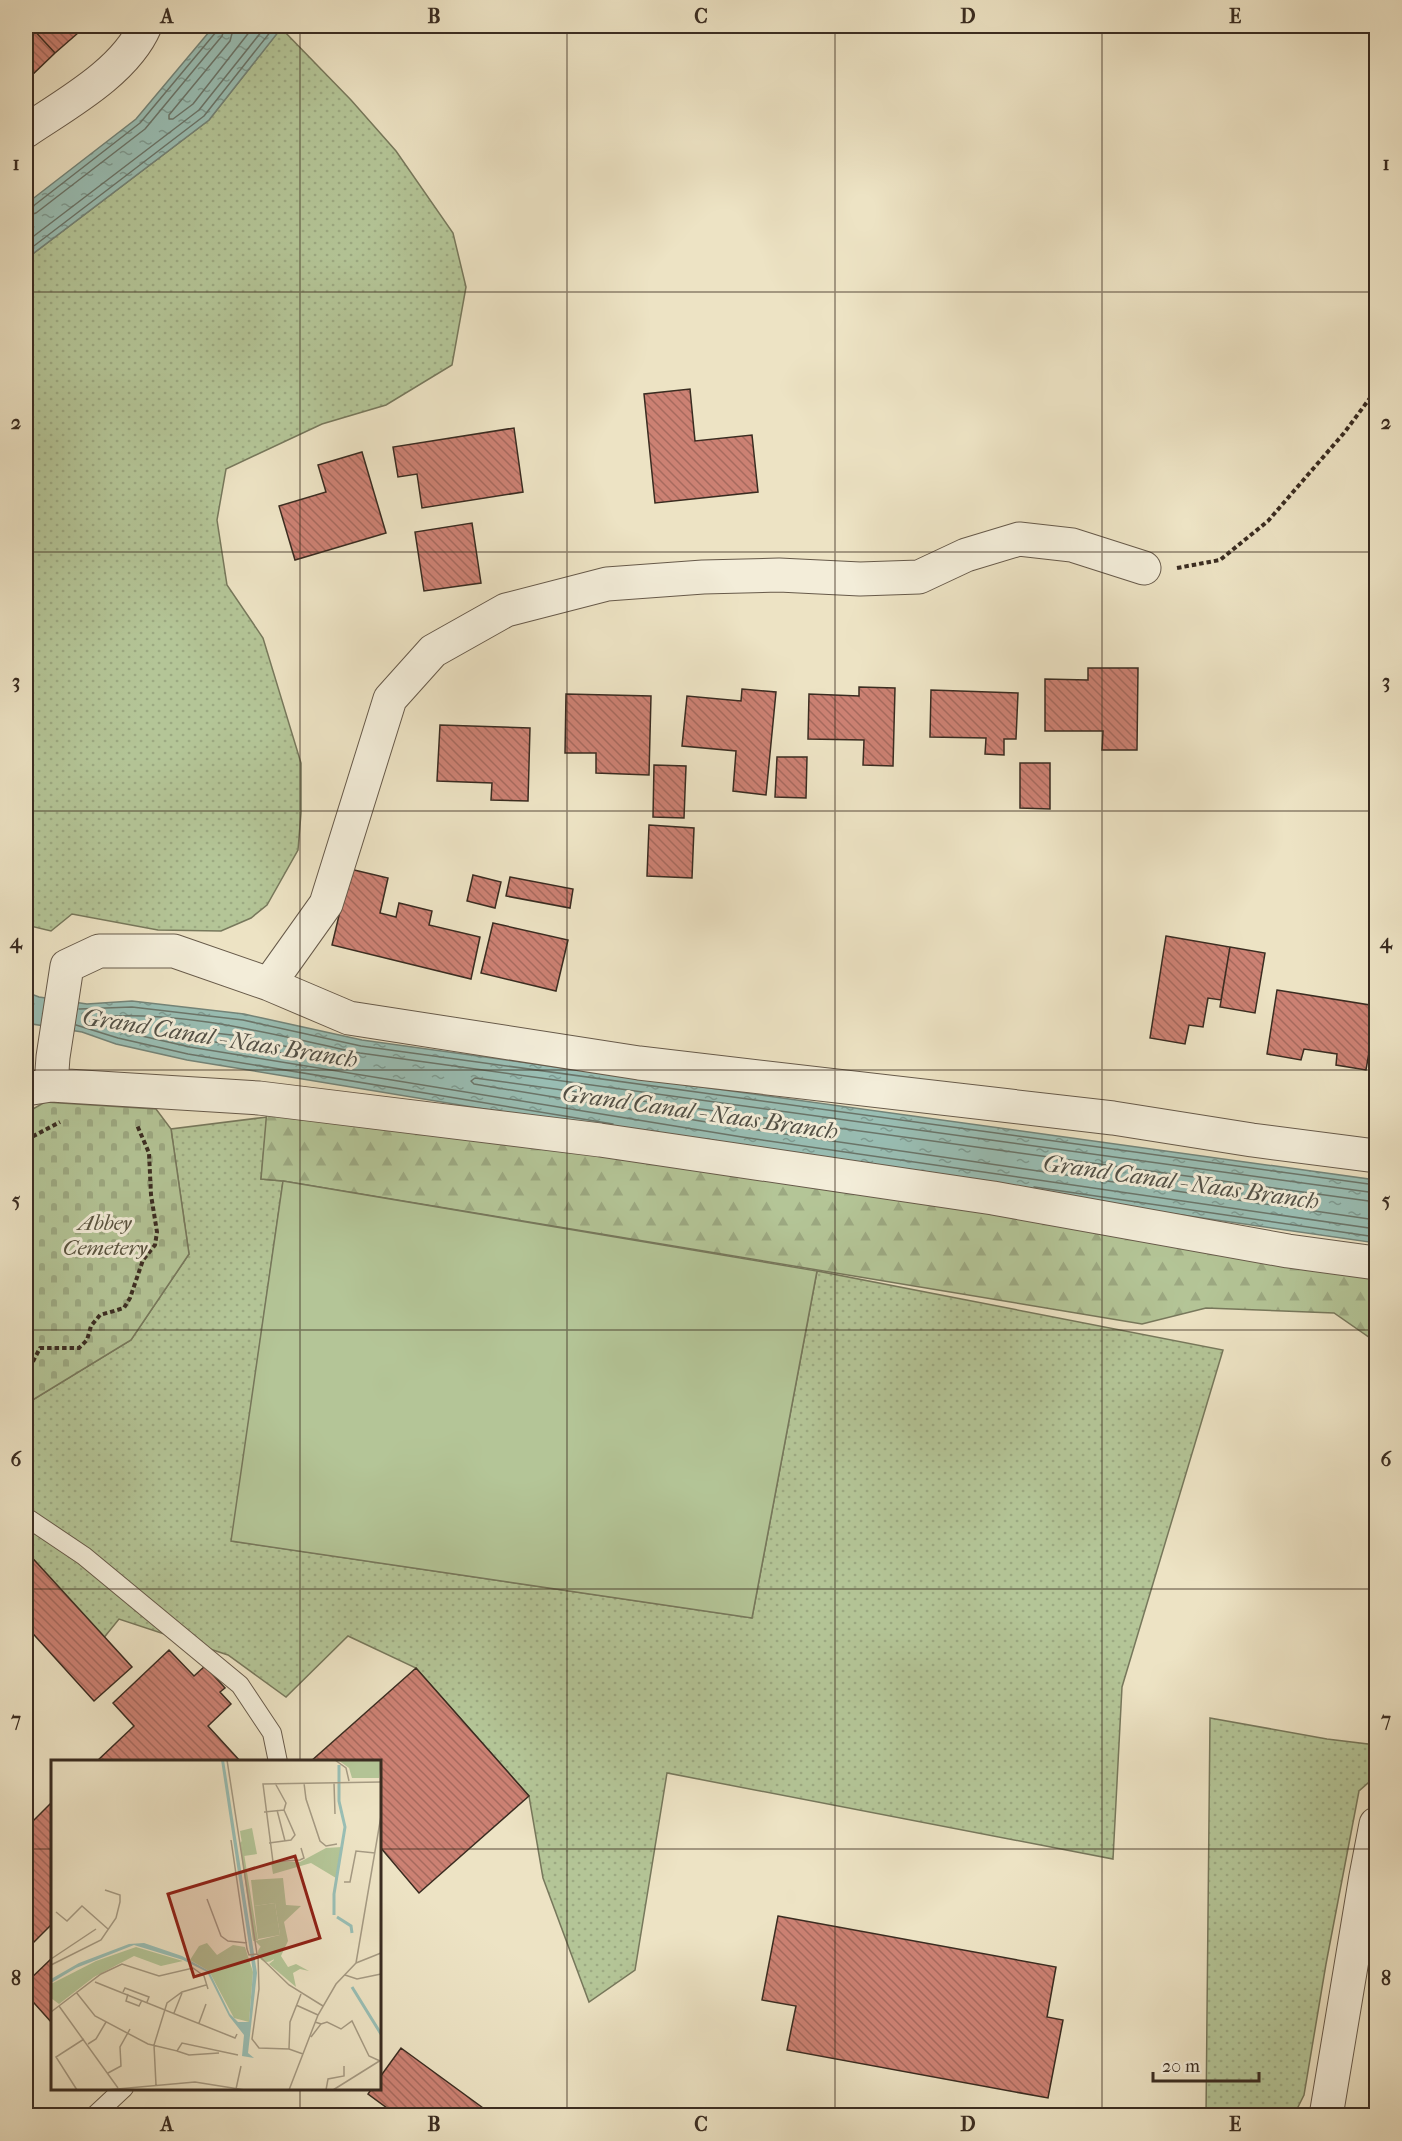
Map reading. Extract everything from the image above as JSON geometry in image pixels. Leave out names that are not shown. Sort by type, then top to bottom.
[{"type":"street","points":[[26,130],[81,94],[125,58],[145,26]]},
{"type":"street","points":[[269,984],[326,904],[390,699],[433,651],[506,610],[607,584],[695,577],[779,575],[860,579],[919,577],[966,555],[1019,539],[1072,545],[1144,568]]},
{"type":"street","points":[[1377,1156],[1252,1140],[1113,1118],[639,1063],[349,1018],[269,984],[174,951],[99,951],[67,966],[43,1077],[158,1100],[259,1098],[600,1140],[993,1198],[1288,1251],[1377,1263]]},
{"type":"street","points":[[1326,2115],[1366,1876],[1377,1824]]},
{"type":"lane","points":[[26,1517],[84,1556],[240,1685],[272,1733],[278,1760]]},
{"type":"lane","points":[[94,2115],[122,2090]]},
{"type":"path","points":[[1144,568],[1179,568],[1220,560],[1268,521],[1344,433],[1377,390]]},
{"type":"path","points":[[26,1375],[40,1348],[80,1348],[87,1340],[91,1326],[100,1315],[124,1308],[130,1299],[143,1260],[155,1245],[157,1232],[151,1195],[149,1153],[137,1124]]},
{"type":"green space","points":[[281,28],[351,100],[396,151],[453,233],[466,287],[452,365],[386,405],[322,424],[226,469],[217,520],[227,585],[263,638],[301,763],[298,850],[267,905],[251,918],[221,931],[158,930],[72,914],[51,931],[26,925],[26,259],[209,120]]},
{"type":"green space","points":[[269,1086],[1376,1270],[1376,1342],[1334,1313],[1206,1308],[1142,1324],[261,1179]]},
{"type":"green space","name":"Abbey Cemetery","points":[[45,1102],[156,1109],[171,1129],[189,1254],[131,1340],[26,1404],[26,1113]]},
{"type":"green space","points":[[267,1117],[261,1179],[283,1181],[232,1541],[752,1618],[817,1271],[1223,1350],[1122,1687],[1113,1859],[667,1773],[635,1970],[589,2002],[543,1878],[529,1796],[416,1668],[348,1636],[286,1697],[228,1655],[119,1619],[102,1640],[26,1557],[26,1404],[131,1340],[189,1254],[171,1129]]},
{"type":"green space","points":[[283,1181],[817,1271],[752,1618],[231,1541]]},
{"type":"green space","points":[[1210,1718],[1327,1739],[1376,1745],[1376,1776],[1359,1791],[1304,2095],[1294,2115],[1206,2115]]},
{"type":"water","points":[[214,26],[283,26],[209,120],[26,259],[26,204],[136,119]]},
{"type":"water","name":"Grand Canal - Naas Branch","points":[[26,992],[39,997],[87,1004],[132,1001],[244,1014],[362,1040],[1376,1180],[1376,1243],[740,1151],[187,1060],[116,1044],[82,1032],[26,1023]]},
{"type":"building","points":[[26,26],[30,26],[55,53],[32,75],[26,67]]},
{"type":"building","points":[[30,26],[72,26],[78,33],[55,53]]},
{"type":"building","points":[[690,389],[695,441],[752,435],[758,492],[655,503],[644,394]]},
{"type":"building","points":[[514,428],[523,492],[422,508],[417,474],[398,477],[393,447]]},
{"type":"building","points":[[362,452],[386,533],[295,560],[279,506],[326,492],[318,465]]},
{"type":"building","points":[[472,523],[481,583],[424,591],[415,532]]},
{"type":"building","points":[[1088,668],[1138,668],[1137,750],[1102,750],[1103,731],[1045,731],[1045,679],[1088,680]]},
{"type":"building","points":[[859,687],[895,688],[893,766],[863,765],[864,740],[808,739],[809,694],[859,696]]},
{"type":"building","points":[[742,689],[776,692],[766,795],[733,791],[736,751],[682,746],[687,696],[741,701]]},
{"type":"building","points":[[931,690],[1018,693],[1016,739],[1004,739],[1004,755],[985,754],[986,738],[930,737]]},
{"type":"building","points":[[566,694],[651,696],[649,775],[596,773],[596,753],[565,753]]},
{"type":"building","points":[[440,725],[530,728],[528,801],[491,800],[492,783],[437,781]]},
{"type":"building","points":[[777,757],[807,757],[806,798],[775,797]]},
{"type":"building","points":[[1020,763],[1050,763],[1050,809],[1020,808]]},
{"type":"building","points":[[654,765],[686,766],[684,818],[653,817]]},
{"type":"building","points":[[649,825],[694,828],[692,878],[647,876]]},
{"type":"building","points":[[350,869],[388,878],[380,913],[396,917],[399,903],[432,911],[429,925],[480,937],[471,979],[332,945]]},
{"type":"building","points":[[473,875],[501,882],[495,908],[467,901]]},
{"type":"building","points":[[510,877],[573,889],[570,908],[506,896]]},
{"type":"building","points":[[493,923],[568,940],[556,991],[481,973]]},
{"type":"building","points":[[1166,936],[1230,947],[1221,1000],[1208,998],[1203,1027],[1189,1025],[1185,1044],[1150,1038]]},
{"type":"building","points":[[1230,947],[1265,953],[1255,1013],[1220,1007]]},
{"type":"building","points":[[1277,990],[1376,1006],[1376,1036],[1372,1035],[1366,1070],[1336,1065],[1337,1054],[1304,1049],[1301,1060],[1267,1054]]},
{"type":"building","points":[[26,1551],[132,1667],[94,1701],[26,1626]]},
{"type":"building","points":[[169,1650],[194,1676],[205,1666],[225,1688],[220,1692],[231,1704],[208,1726],[239,1760],[98,1760],[134,1726],[113,1703]]},
{"type":"building","points":[[416,1668],[529,1796],[419,1893],[381,1848],[381,1760],[312,1760]]},
{"type":"building","points":[[51,1803],[51,1925],[26,1950],[26,1828]]},
{"type":"building","points":[[778,1916],[1056,1967],[1047,2017],[1063,2020],[1048,2098],[787,2050],[796,2006],[762,2000]]},
{"type":"building","points":[[51,1959],[51,2022],[26,1994],[26,1983]]},
{"type":"building","points":[[401,2048],[494,2116],[398,2116],[368,2094],[371,2090],[381,2090],[381,2076]]}]
